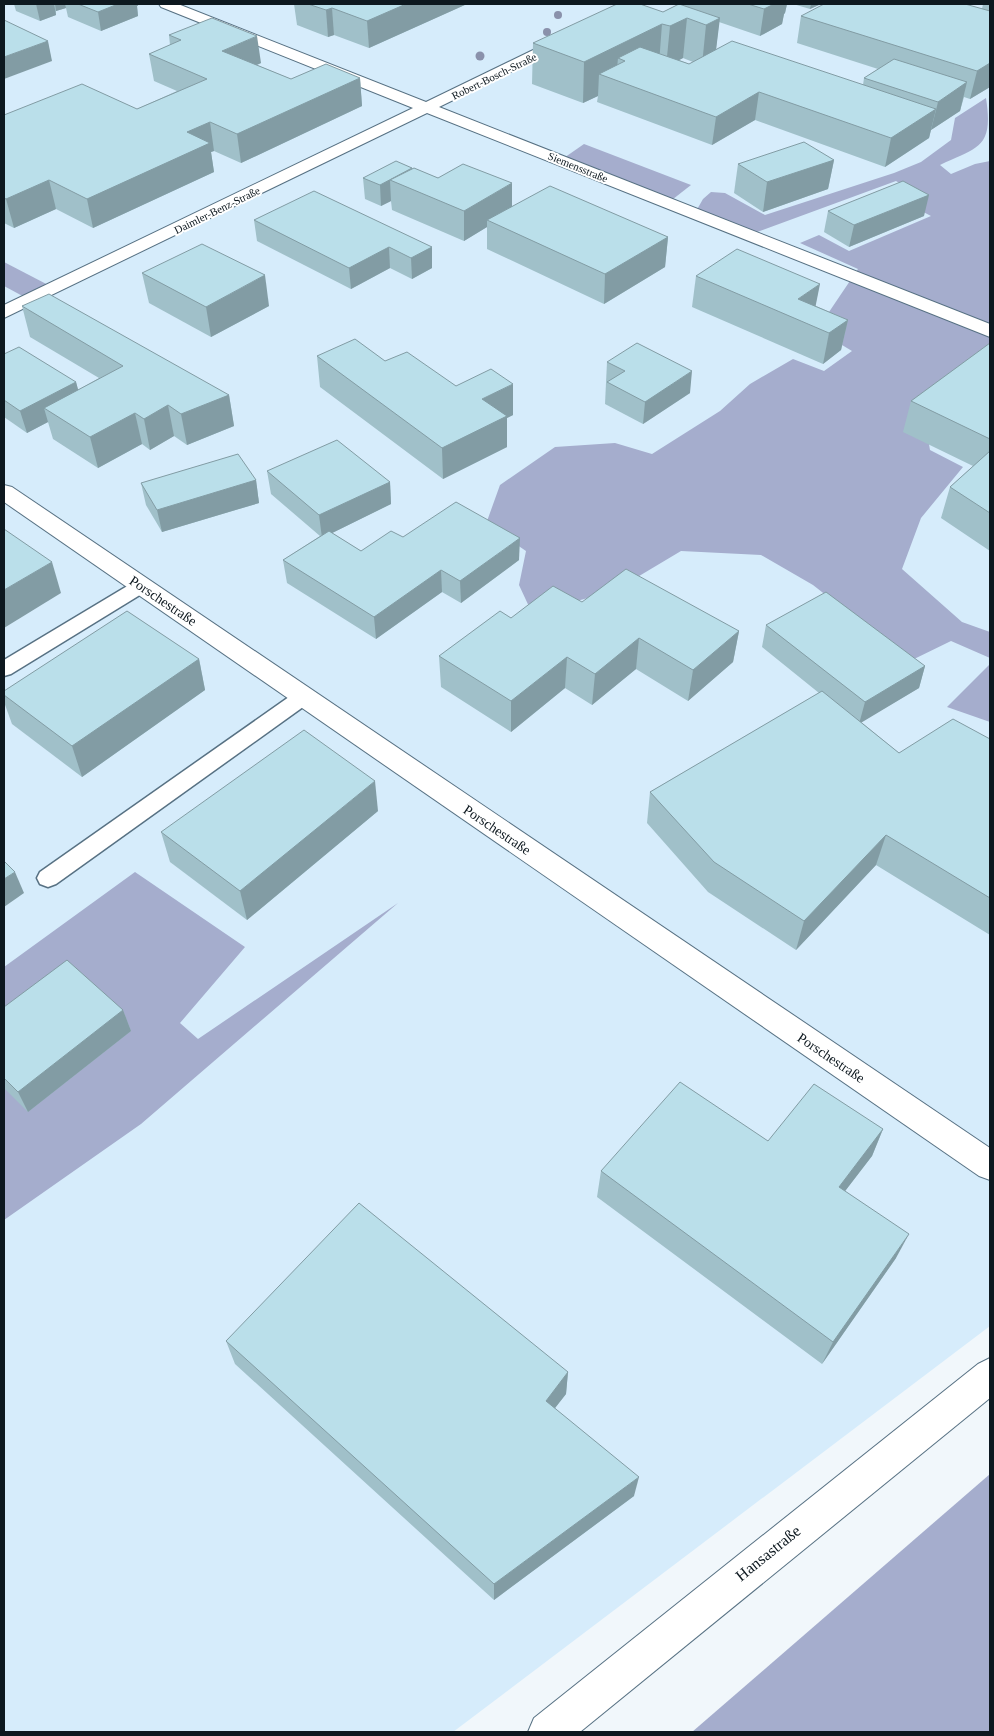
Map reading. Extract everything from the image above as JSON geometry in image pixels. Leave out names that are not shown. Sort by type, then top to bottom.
[{"type":"street","name":"Siemensstraße","points":[[166,4],[990,331]]},
{"type":"street","name":"Robert-Bosch-Straße","points":[[430,108],[578,34]]},
{"type":"street","name":"Daimler-Benz-Straße","points":[[4,312],[430,108]]},
{"type":"street","name":"Porschestraße","points":[[4,492],[990,1166]]},
{"type":"street","name":"Hansastraße","points":[[548,1732],[738,1576],[990,1376]]},
{"type":"lane","points":[[4,669],[141,586]]},
{"type":"lane","points":[[48,878],[302,697]]},
{"type":"shaded area","points":[[4,4],[990,4],[990,1326],[453,1732],[4,1732]]},
{"type":"shaded area","points":[[986,98],[988,115],[985,137],[973,149],[940,165],[951,174],[975,164],[990,161],[990,349],[925,422],[930,450],[963,467],[921,518],[902,569],[962,622],[990,632],[990,658],[951,641],[910,661],[813,585],[761,555],[681,551],[614,591],[532,613],[519,585],[526,551],[486,524],[500,485],[555,447],[615,443],[652,454],[720,411],[750,384],[793,359],[824,371],[852,351],[832,339],[829,312],[858,269],[800,243],[819,235],[849,251],[931,216],[904,202],[904,186],[896,181],[749,235],[695,213],[703,199],[711,192],[725,193],[765,215],[894,173],[921,162],[951,140],[955,118]]},
{"type":"shaded area","points":[[584,144],[691,185],[668,203],[561,160]]},
{"type":"shaded area","points":[[4,262],[54,288],[30,300],[4,286]]},
{"type":"shaded area","points":[[990,664],[990,722],[947,707]]},
{"type":"shaded area","points":[[135,872],[245,947],[180,1023],[198,1039],[398,903],[141,1124],[4,1220],[4,967]]},
{"type":"shaded area","points":[[990,1474],[990,1732],[692,1732]]},
{"type":"building","points":[[78,4],[118,4],[98,12]]},
{"type":"building","points":[[308,4],[406,4],[367,21],[332,8],[326,10]]},
{"type":"building","points":[[617,4],[640,4],[663,12],[679,4],[720,18],[706,25],[687,18],[670,26],[662,24],[584,62],[533,43]]},
{"type":"building","points":[[748,4],[774,4],[764,9]]},
{"type":"building","points":[[824,4],[965,4],[990,11],[990,63],[977,71],[801,16]]},
{"type":"building","points":[[212,18],[257,36],[222,51],[291,79],[326,64],[360,78],[237,134],[210,122],[187,132],[210,143],[87,199],[49,180],[6,199],[4,198],[4,115],[82,84],[137,109],[207,79],[149,54],[181,40],[169,35]]},
{"type":"building","points":[[4,20],[48,41],[4,57]]},
{"type":"building","points":[[732,41],[936,109],[891,138],[759,92],[716,117],[599,74],[625,61],[618,58],[640,47],[689,64]]},
{"type":"building","points":[[894,59],[967,82],[938,102],[864,78]]},
{"type":"building","points":[[804,142],[834,160],[767,182],[738,164]]},
{"type":"building","points":[[396,161],[412,168],[380,185],[363,178]]},
{"type":"building","points":[[463,164],[512,183],[464,211],[390,180],[414,168],[438,178]]},
{"type":"building","points":[[903,181],[929,195],[854,225],[828,211]]},
{"type":"building","points":[[550,186],[668,237],[605,274],[487,220]]},
{"type":"building","points":[[314,191],[432,247],[411,258],[389,247],[349,268],[254,220]]},
{"type":"building","points":[[202,244],[265,275],[206,307],[142,273]]},
{"type":"building","points":[[737,249],[820,284],[798,299],[848,320],[829,333],[696,276]]},
{"type":"building","points":[[49,294],[229,395],[181,414],[168,405],[144,419],[135,413],[90,437],[44,408],[123,366],[22,306]]},
{"type":"building","points":[[355,339],[385,361],[407,352],[456,386],[491,369],[513,384],[482,399],[507,416],[442,448],[317,356]]},
{"type":"building","points":[[637,343],[692,371],[645,402],[607,382],[625,371],[607,362]]},
{"type":"building","points":[[990,343],[990,439],[911,401]]},
{"type":"building","points":[[19,347],[76,382],[20,411],[4,400],[4,354]]},
{"type":"building","points":[[337,440],[390,482],[319,515],[267,471]]},
{"type":"building","points":[[990,451],[990,513],[950,487]]},
{"type":"building","points":[[238,454],[256,480],[157,510],[141,483]]},
{"type":"building","points":[[456,502],[520,538],[460,581],[441,570],[374,617],[283,560],[329,531],[361,551],[391,531],[403,537]]},
{"type":"building","points":[[4,529],[52,562],[4,590]]},
{"type":"building","points":[[626,569],[739,631],[693,670],[639,638],[595,674],[567,657],[511,701],[439,656],[500,611],[511,618],[553,586],[582,602]]},
{"type":"building","points":[[826,592],[925,666],[865,702],[766,625]]},
{"type":"building","points":[[127,611],[199,659],[72,746],[4,695],[4,691]]},
{"type":"building","points":[[822,691],[899,753],[953,719],[990,739],[990,898],[886,835],[804,921],[714,862],[650,792]]},
{"type":"building","points":[[304,730],[375,781],[240,891],[161,832]]},
{"type":"building","points":[[4,861],[15,872],[4,879]]},
{"type":"building","points":[[67,960],[123,1010],[18,1092],[4,1078],[4,1007]]},
{"type":"building","points":[[680,1082],[768,1141],[814,1084],[883,1129],[839,1187],[909,1234],[833,1342],[601,1171]]},
{"type":"building","points":[[359,1203],[568,1372],[546,1401],[639,1477],[494,1584],[226,1341]]}]
